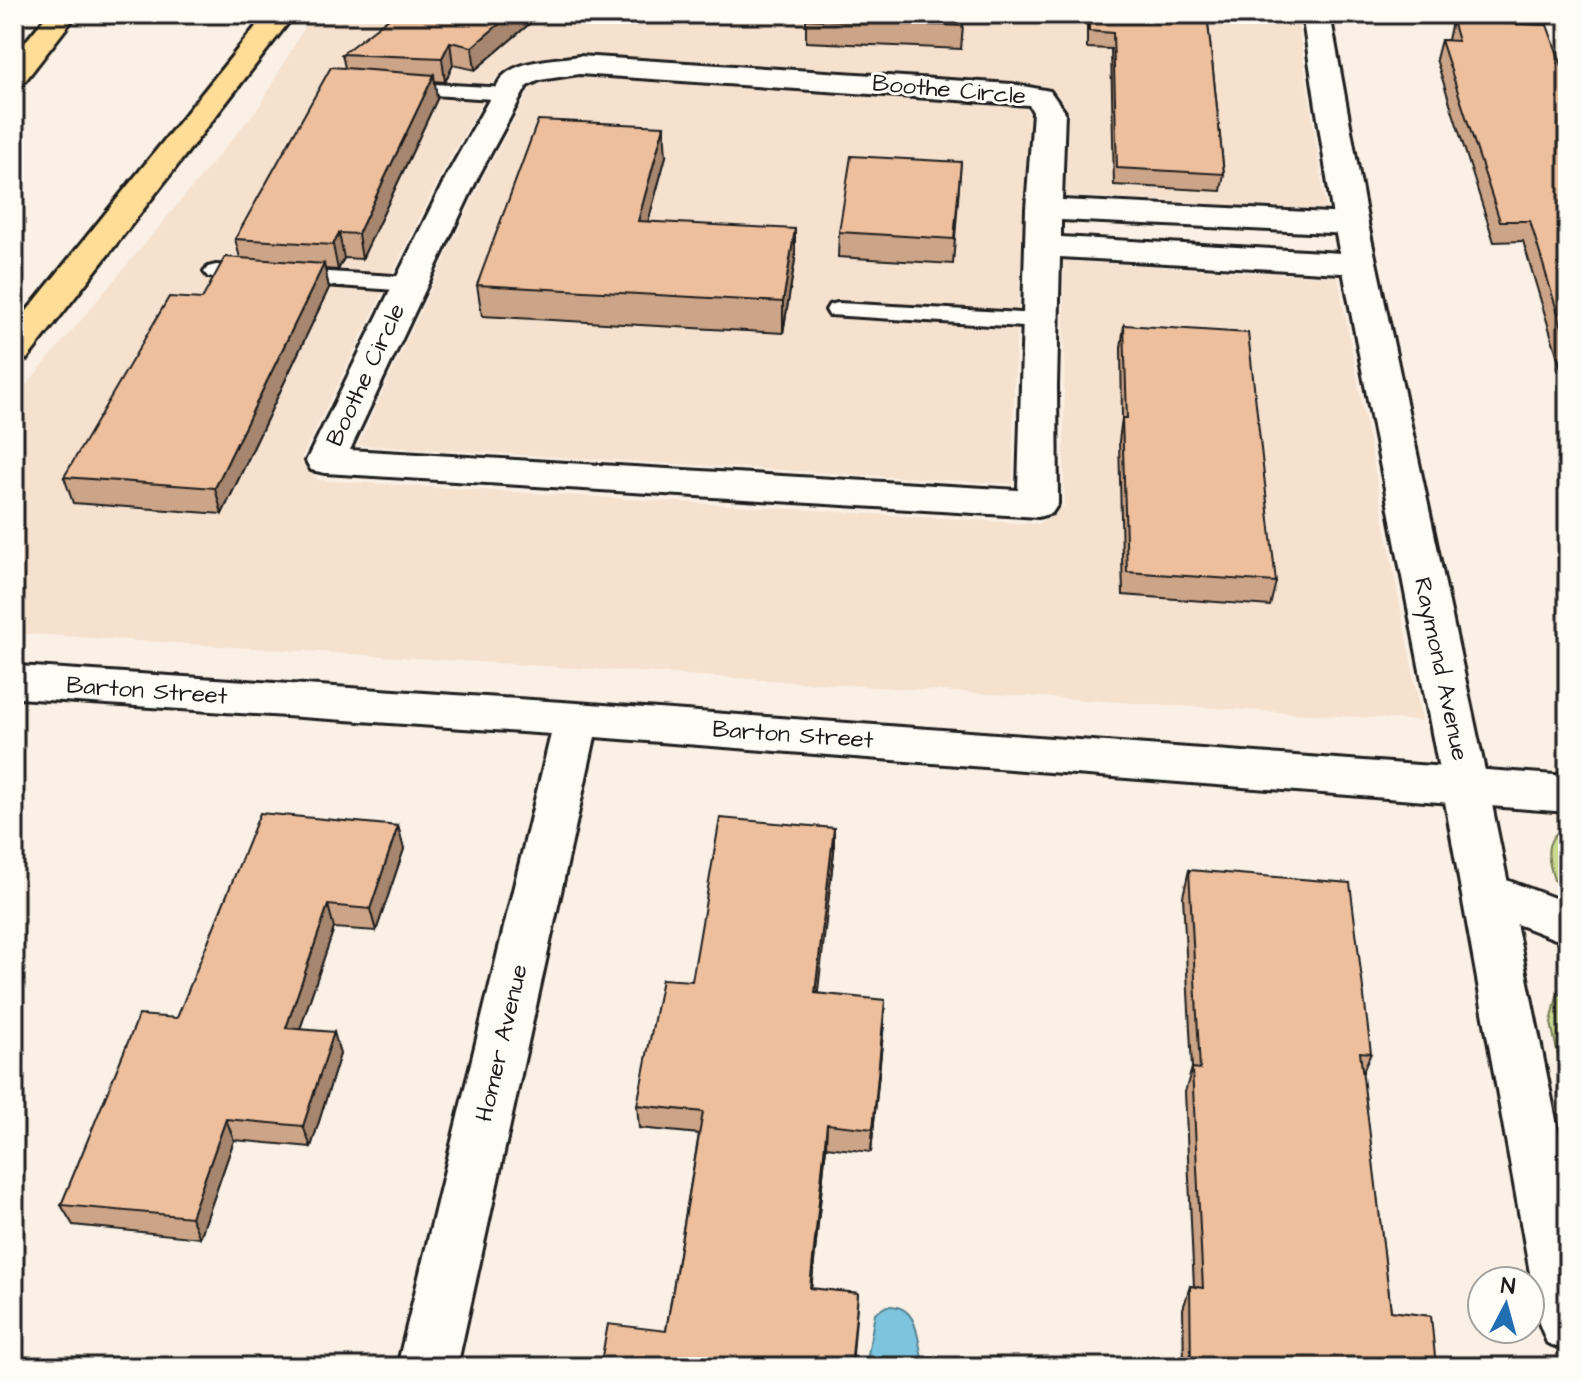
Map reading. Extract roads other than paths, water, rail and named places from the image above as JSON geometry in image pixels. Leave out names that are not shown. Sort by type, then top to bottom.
[{"type":"highway","points":[[14,351],[281,14]]},
{"type":"highway","points":[[14,75],[59,18]]},
{"type":"street","name":"Raymond Avenue","points":[[1316,14],[1351,224],[1465,785],[1568,1323]]},
{"type":"street","name":"Boothe Circle","points":[[579,65],[1012,93],[1039,98],[1049,112],[1043,209],[1038,504],[325,461],[463,175],[507,94],[515,80],[533,72],[579,65]]},
{"type":"street","points":[[1043,209],[1351,224]]},
{"type":"street","points":[[1042,246],[1359,264]]},
{"type":"street","name":"Barton Street","points":[[18,682],[577,719],[1568,794]]},
{"type":"street","name":"Homer Avenue","points":[[427,1367],[577,719]]},
{"type":"street","points":[[1485,891],[1568,924]]},
{"type":"lane","points":[[375,87],[507,94]]},
{"type":"lane","points":[[216,272],[410,284]]},
{"type":"lane","points":[[838,310],[1040,321]]},
{"type":"water","points":[[887,1306],[898,1307],[912,1318],[924,1367],[866,1367],[875,1313]]}]
